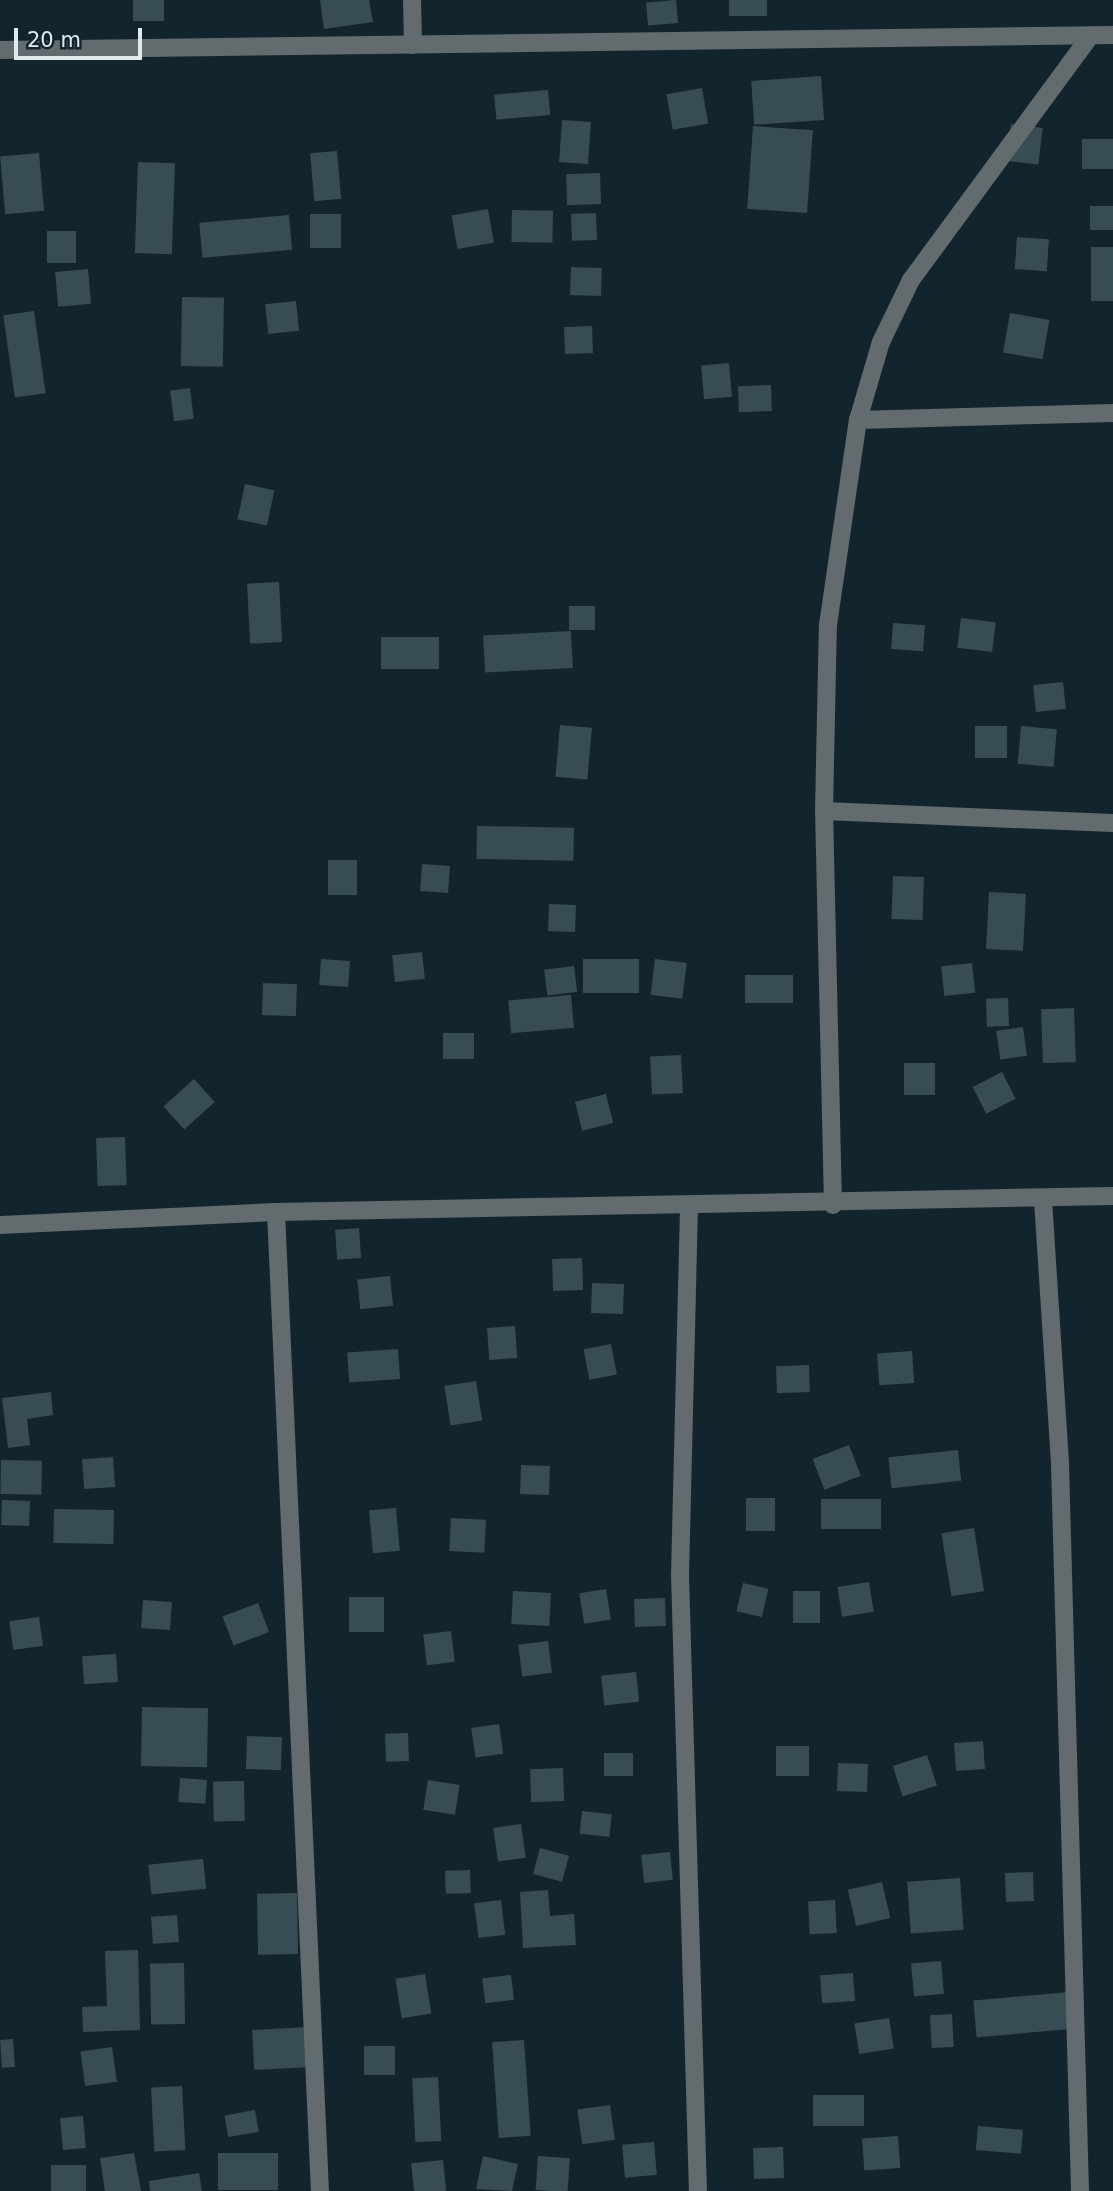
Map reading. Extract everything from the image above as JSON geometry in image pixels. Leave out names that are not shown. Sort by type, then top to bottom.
[{"type":"street","points":[[412,0],[412,45]]},
{"type":"street","points":[[0,50],[1113,35]]},
{"type":"street","points":[[834,1205],[824,811],[828,625],[858,420],[881,342],[911,280],[1090,36]]},
{"type":"street","points":[[858,420],[1113,413]]},
{"type":"street","points":[[824,811],[1113,823]]},
{"type":"street","points":[[0,1225],[276,1212],[834,1205],[1113,1196]]},
{"type":"street","points":[[1043,1200],[1060,1465],[1080,2191]]},
{"type":"street","points":[[689,1207],[680,1575],[698,2191]]},
{"type":"street","points":[[276,1212],[320,2191]]},
{"type":"building","points":[[133,0],[164,0],[164,21],[133,21]]},
{"type":"building","points":[[320,0],[369,0],[373,22],[324,29]]},
{"type":"building","points":[[676,0],[678,23],[648,26],[646,3]]},
{"type":"building","points":[[729,0],[767,0],[767,16],[729,16]]},
{"type":"building","points":[[821,76],[824,120],[754,125],[751,81]]},
{"type":"building","points":[[702,88],[708,123],[673,130],[667,94]]},
{"type":"building","points":[[548,90],[550,115],[496,120],[494,95]]},
{"type":"building","points":[[562,120],[591,122],[588,164],[559,162]]},
{"type":"building","points":[[1011,124],[1043,128],[1038,165],[1006,161]]},
{"type":"building","points":[[753,126],[813,130],[807,213],[747,209]]},
{"type":"building","points":[[1082,139],[1113,139],[1113,169],[1082,169]]},
{"type":"building","points":[[337,151],[341,199],[314,201],[310,153]]},
{"type":"building","points":[[39,153],[44,211],[5,214],[0,156]]},
{"type":"building","points":[[138,162],[175,163],[172,254],[135,253]]},
{"type":"building","points":[[600,173],[601,204],[567,205],[566,174]]},
{"type":"building","points":[[1090,206],[1113,206],[1113,230],[1090,230]]},
{"type":"building","points":[[488,209],[494,242],[457,249],[452,215]]},
{"type":"building","points":[[512,210],[553,211],[552,243],[511,242]]},
{"type":"building","points":[[596,213],[597,240],[572,241],[571,214]]},
{"type":"building","points":[[310,214],[341,214],[341,248],[310,248]]},
{"type":"building","points":[[289,215],[292,250],[202,258],[199,223]]},
{"type":"building","points":[[47,231],[76,231],[76,263],[47,263]]},
{"type":"building","points":[[1017,237],[1049,239],[1047,271],[1015,269]]},
{"type":"building","points":[[1091,247],[1113,247],[1113,301],[1091,301]]},
{"type":"building","points":[[571,267],[602,268],[601,296],[570,295]]},
{"type":"building","points":[[88,269],[91,304],[58,307],[55,272]]},
{"type":"building","points":[[182,297],[224,298],[223,367],[181,366]]},
{"type":"building","points":[[296,301],[299,331],[268,334],[265,304]]},
{"type":"building","points":[[34,311],[46,393],[15,398],[3,315]]},
{"type":"building","points":[[1010,313],[1049,320],[1042,359],[1003,352]]},
{"type":"building","points":[[592,326],[593,353],[565,354],[564,327]]},
{"type":"building","points":[[729,363],[732,397],[704,399],[701,365]]},
{"type":"building","points":[[771,385],[772,411],[739,412],[738,386]]},
{"type":"building","points":[[190,388],[194,419],[174,421],[170,390]]},
{"type":"building","points":[[245,484],[274,490],[267,525],[238,519]]},
{"type":"building","points":[[279,582],[282,642],[250,644],[247,584]]},
{"type":"building","points":[[569,606],[595,606],[595,630],[569,630]]},
{"type":"building","points":[[961,618],[996,622],[992,652],[957,648]]},
{"type":"building","points":[[893,623],[925,625],[923,651],[891,649]]},
{"type":"building","points":[[571,631],[573,668],[485,673],[483,636]]},
{"type":"building","points":[[381,637],[439,637],[439,669],[381,669]]},
{"type":"building","points":[[1063,682],[1066,709],[1036,712],[1033,685]]},
{"type":"building","points":[[560,725],[592,728],[587,780],[555,777]]},
{"type":"building","points":[[975,726],[1007,726],[1007,758],[975,758]]},
{"type":"building","points":[[1021,726],[1057,729],[1054,767],[1018,764]]},
{"type":"building","points":[[477,826],[574,828],[573,861],[476,859]]},
{"type":"building","points":[[328,860],[357,860],[357,895],[328,895]]},
{"type":"building","points":[[422,864],[450,866],[448,893],[420,891]]},
{"type":"building","points":[[893,876],[924,877],[922,920],[891,919]]},
{"type":"building","points":[[989,892],[1026,894],[1023,951],[986,949]]},
{"type":"building","points":[[549,904],[576,905],[575,932],[548,931]]},
{"type":"building","points":[[422,952],[425,979],[395,982],[392,955]]},
{"type":"building","points":[[321,959],[350,961],[348,987],[319,985]]},
{"type":"building","points":[[583,959],[639,959],[639,993],[583,993]]},
{"type":"building","points":[[655,959],[687,963],[682,999],[651,995]]},
{"type":"building","points":[[972,963],[975,993],[944,996],[941,966]]},
{"type":"building","points":[[574,966],[577,992],[547,995],[544,970]]},
{"type":"building","points":[[745,975],[793,975],[793,1003],[745,1003]]},
{"type":"building","points":[[263,983],[297,984],[296,1016],[262,1015]]},
{"type":"building","points":[[571,995],[574,1028],[511,1033],[508,1000]]},
{"type":"building","points":[[1008,998],[1009,1026],[987,1027],[986,999]]},
{"type":"building","points":[[1074,1008],[1076,1062],[1043,1063],[1041,1009]]},
{"type":"building","points":[[1023,1027],[1027,1056],[1000,1059],[996,1031]]},
{"type":"building","points":[[443,1033],[474,1033],[474,1059],[443,1059]]},
{"type":"building","points":[[681,1055],[683,1093],[652,1095],[650,1057]]},
{"type":"building","points":[[904,1063],[935,1063],[935,1095],[904,1095]]},
{"type":"building","points":[[1002,1072],[1016,1099],[986,1114],[973,1087]]},
{"type":"building","points":[[194,1079],[215,1102],[184,1129],[164,1106]]},
{"type":"building","points":[[606,1094],[613,1123],[582,1131],[575,1102]]},
{"type":"building","points":[[125,1137],[127,1185],[98,1186],[96,1138]]},
{"type":"building","points":[[359,1228],[361,1258],[337,1260],[335,1230]]},
{"type":"building","points":[[582,1258],[583,1290],[553,1291],[552,1259]]},
{"type":"building","points":[[390,1276],[393,1306],[360,1309],[357,1279]]},
{"type":"building","points":[[592,1283],[624,1284],[623,1314],[591,1313]]},
{"type":"building","points":[[515,1326],[517,1358],[489,1360],[487,1328]]},
{"type":"building","points":[[611,1344],[617,1374],[589,1380],[584,1349]]},
{"type":"building","points":[[398,1349],[400,1379],[349,1382],[347,1353]]},
{"type":"building","points":[[912,1351],[914,1383],[879,1385],[877,1353]]},
{"type":"building","points":[[809,1365],[810,1392],[777,1393],[776,1366]]},
{"type":"building","points":[[476,1381],[482,1421],[451,1426],[444,1386]]},
{"type":"building","points":[[51,1392],[53,1415],[27,1419],[30,1445],[8,1448],[2,1398]]},
{"type":"building","points":[[849,1445],[861,1476],[824,1490],[813,1459]]},
{"type":"building","points":[[958,1450],[961,1481],[892,1488],[888,1457]]},
{"type":"building","points":[[113,1457],[115,1487],[84,1489],[82,1459]]},
{"type":"building","points":[[1,1460],[42,1461],[41,1495],[0,1494]]},
{"type":"building","points":[[521,1465],[550,1466],[549,1495],[520,1494]]},
{"type":"building","points":[[746,1498],[775,1498],[775,1531],[746,1531]]},
{"type":"building","points":[[821,1499],[881,1499],[881,1529],[821,1529]]},
{"type":"building","points":[[2,1500],[30,1501],[29,1526],[1,1525]]},
{"type":"building","points":[[396,1508],[400,1551],[373,1553],[369,1510]]},
{"type":"building","points":[[54,1509],[114,1510],[113,1544],[53,1543]]},
{"type":"building","points":[[451,1518],[486,1520],[484,1553],[449,1551]]},
{"type":"building","points":[[974,1528],[984,1591],[951,1596],[941,1533]]},
{"type":"building","points":[[869,1582],[874,1612],[842,1617],[837,1587]]},
{"type":"building","points":[[743,1583],[768,1589],[762,1617],[736,1611]]},
{"type":"building","points":[[606,1589],[611,1620],[584,1624],[579,1593]]},
{"type":"building","points":[[513,1591],[551,1593],[549,1626],[511,1624]]},
{"type":"building","points":[[793,1591],[820,1591],[820,1623],[793,1623]]},
{"type":"building","points":[[349,1597],[384,1597],[384,1632],[349,1632]]},
{"type":"building","points":[[665,1598],[666,1626],[635,1627],[634,1599]]},
{"type":"building","points":[[143,1600],[172,1602],[170,1630],[141,1628]]},
{"type":"building","points":[[258,1603],[269,1632],[234,1646],[223,1617]]},
{"type":"building","points":[[39,1617],[43,1646],[13,1650],[9,1621]]},
{"type":"building","points":[[451,1631],[455,1662],[427,1665],[423,1634]]},
{"type":"building","points":[[548,1641],[552,1673],[522,1676],[518,1645]]},
{"type":"building","points":[[116,1654],[118,1682],[84,1684],[82,1656]]},
{"type":"building","points":[[636,1672],[639,1702],[604,1705],[601,1676]]},
{"type":"building","points":[[142,1707],[208,1708],[207,1767],[141,1766]]},
{"type":"building","points":[[499,1724],[503,1754],[475,1758],[471,1728]]},
{"type":"building","points":[[408,1733],[409,1761],[386,1762],[385,1734]]},
{"type":"building","points":[[247,1736],[282,1737],[281,1770],[246,1769]]},
{"type":"building","points":[[983,1741],[985,1769],[956,1771],[954,1743]]},
{"type":"building","points":[[776,1746],[809,1746],[809,1776],[776,1776]]},
{"type":"building","points":[[604,1753],[633,1753],[633,1776],[604,1776]]},
{"type":"building","points":[[927,1755],[937,1785],[903,1797],[893,1766]]},
{"type":"building","points":[[838,1763],[868,1764],[867,1792],[837,1791]]},
{"type":"building","points":[[563,1768],[564,1801],[531,1802],[530,1769]]},
{"type":"building","points":[[180,1778],[207,1780],[205,1804],[178,1802]]},
{"type":"building","points":[[428,1780],[460,1785],[455,1815],[423,1810]]},
{"type":"building","points":[[244,1781],[245,1821],[214,1822],[213,1782]]},
{"type":"building","points":[[582,1811],[612,1814],[609,1837],[580,1834]]},
{"type":"building","points":[[521,1824],[526,1858],[498,1862],[493,1828]]},
{"type":"building","points":[[540,1848],[569,1856],[562,1882],[533,1874]]},
{"type":"building","points":[[670,1852],[673,1880],[644,1883],[641,1855]]},
{"type":"building","points":[[203,1859],[206,1889],[151,1895],[148,1865]]},
{"type":"building","points":[[470,1870],[471,1893],[446,1894],[445,1871]]},
{"type":"building","points":[[1033,1872],[1034,1901],[1006,1902],[1005,1873]]},
{"type":"building","points":[[960,1878],[964,1930],[911,1934],[907,1882]]},
{"type":"building","points":[[882,1882],[890,1918],[856,1926],[848,1890]]},
{"type":"building","points":[[548,1890],[550,1916],[574,1914],[576,1945],[523,1948],[520,1892]]},
{"type":"building","points":[[297,1893],[298,1954],[258,1955],[257,1894]]},
{"type":"building","points":[[501,1900],[505,1935],[478,1938],[474,1903]]},
{"type":"building","points":[[835,1900],[837,1933],[810,1934],[808,1901]]},
{"type":"building","points":[[177,1915],[179,1942],[153,1944],[151,1917]]},
{"type":"building","points":[[138,1950],[140,2030],[83,2032],[82,2007],[107,2006],[105,1951]]},
{"type":"building","points":[[941,1961],[944,1994],[914,1996],[911,1964]]},
{"type":"building","points":[[184,1963],[185,2024],[151,2025],[150,1964]]},
{"type":"building","points":[[853,1973],[855,2001],[822,2003],[820,1975]]},
{"type":"building","points":[[425,1974],[431,2014],[402,2018],[395,1979]]},
{"type":"building","points":[[511,1975],[514,2000],[485,2003],[482,1979]]},
{"type":"building","points":[[1070,1992],[1073,2029],[977,2037],[973,2000]]},
{"type":"building","points":[[952,2014],[954,2047],[932,2048],[930,2015]]},
{"type":"building","points":[[889,2018],[894,2049],[859,2054],[854,2023]]},
{"type":"building","points":[[309,2027],[311,2067],[254,2070],[252,2030]]},
{"type":"building","points":[[13,2039],[15,2067],[2,2068],[0,2040]]},
{"type":"building","points":[[524,2040],[531,2136],[499,2138],[492,2042]]},
{"type":"building","points":[[364,2046],[395,2046],[395,2075],[364,2075]]},
{"type":"building","points":[[112,2047],[117,2082],[85,2086],[80,2051]]},
{"type":"building","points":[[438,2077],[441,2141],[415,2142],[412,2078]]},
{"type":"building","points":[[182,2086],[185,2150],[154,2152],[151,2088]]},
{"type":"building","points":[[813,2095],[864,2095],[864,2126],[813,2126]]},
{"type":"building","points":[[610,2105],[615,2140],[582,2144],[577,2110]]},
{"type":"building","points":[[255,2110],[259,2132],[228,2137],[224,2115]]},
{"type":"building","points":[[83,2116],[86,2148],[63,2150],[60,2118]]},
{"type":"building","points":[[978,2126],[1023,2130],[1021,2154],[976,2150]]},
{"type":"building","points":[[898,2136],[900,2168],[864,2170],[862,2139]]},
{"type":"building","points":[[654,2142],[657,2175],[625,2178],[622,2145]]},
{"type":"building","points":[[783,2147],[784,2178],[754,2179],[753,2148]]},
{"type":"building","points":[[134,2153],[141,2191],[105,2191],[100,2158]]},
{"type":"building","points":[[218,2153],[278,2153],[278,2190],[218,2190]]},
{"type":"building","points":[[483,2156],[518,2164],[512,2191],[476,2189]]},
{"type":"building","points":[[538,2156],[570,2158],[568,2191],[536,2190]]},
{"type":"building","points":[[443,2160],[446,2191],[414,2191],[411,2163]]},
{"type":"building","points":[[51,2165],[86,2165],[86,2191],[51,2191]]},
{"type":"building","points":[[199,2173],[202,2191],[150,2191],[149,2181]]}]
